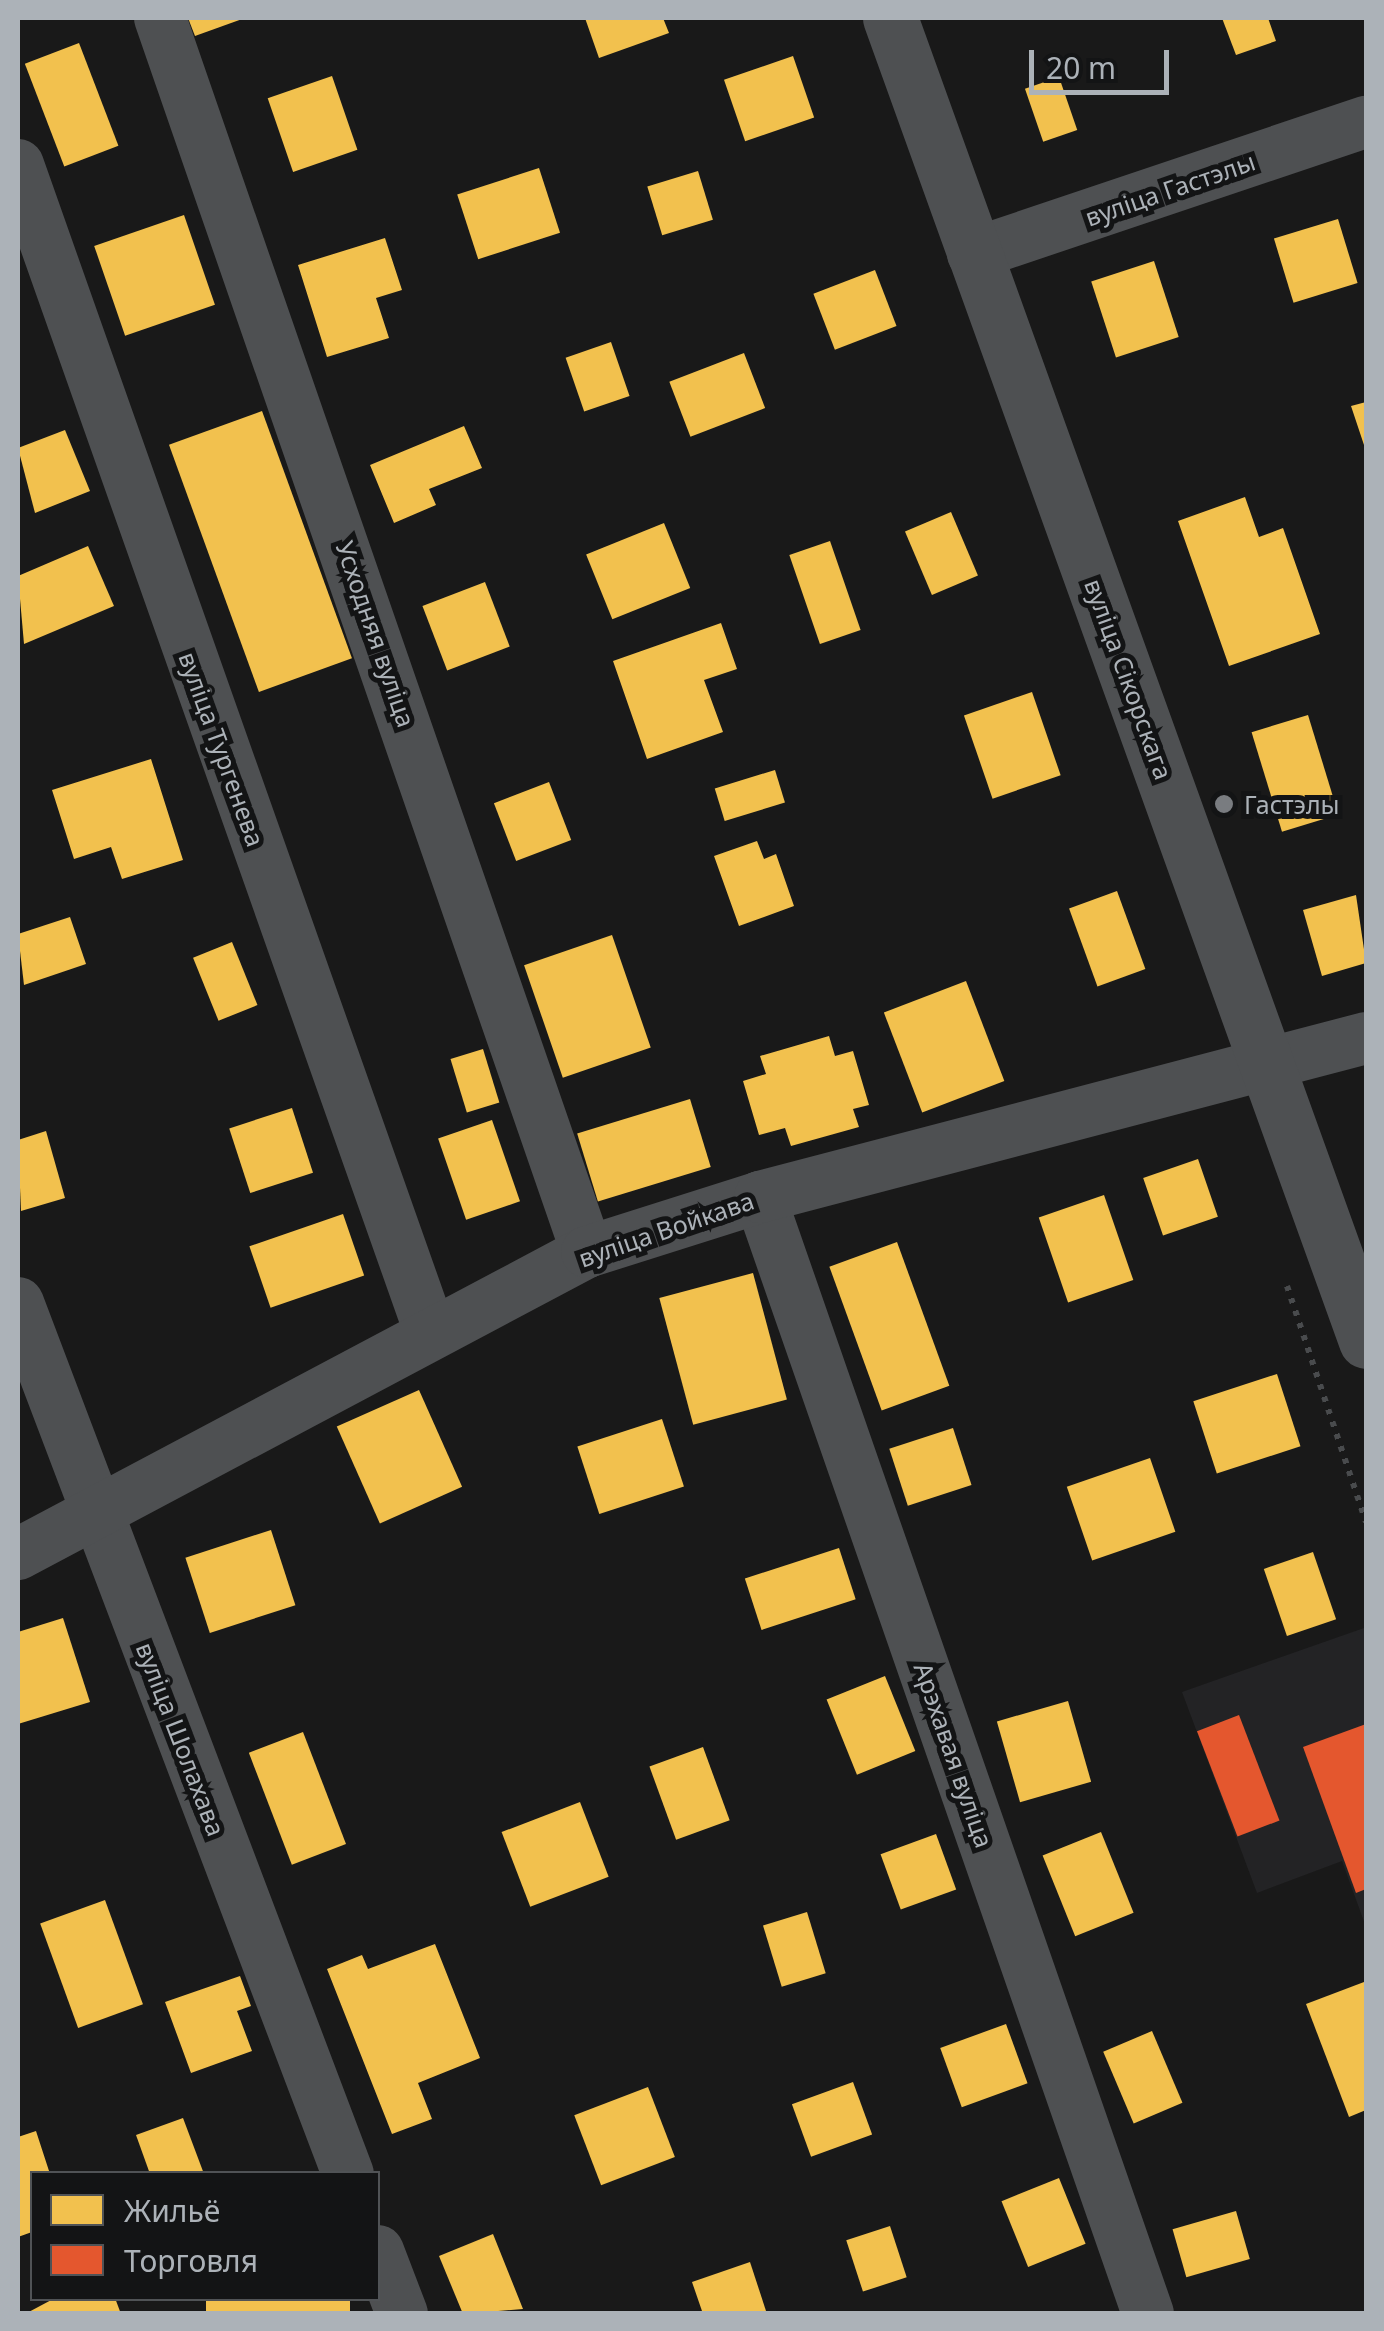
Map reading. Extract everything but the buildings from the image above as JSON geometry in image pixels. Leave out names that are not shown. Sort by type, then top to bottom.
[{"type":"street","name":"Усходняя вуліца","points":[[160,18],[587,1252]]},
{"type":"street","name":"вуліца Сікорскага","points":[[890,18],[1270,1062],[1366,1341]]},
{"type":"street","name":"вуліца Гастэлы","points":[[973,254],[1366,122]]},
{"type":"street","name":"вуліца Тургенева","points":[[18,166],[430,1332]]},
{"type":"street","name":"вуліца Войкава","points":[[18,1554],[587,1252],[760,1197],[1366,1038]]},
{"type":"street","name":"Арэхавая вуліца","points":[[760,1197],[1148,2314]]},
{"type":"street","name":"вуліца Шолахава","points":[[18,1302],[347,2171]]},
{"type":"street","points":[[380,2256],[402,2314]]},
{"type":"shaded area","points":[[1364,1628],[1366,1927],[1342,1861],[1257,1893],[1182,1692]]},
{"type":"place","name":"Гастэлы","points":[[1224,804]]}]
